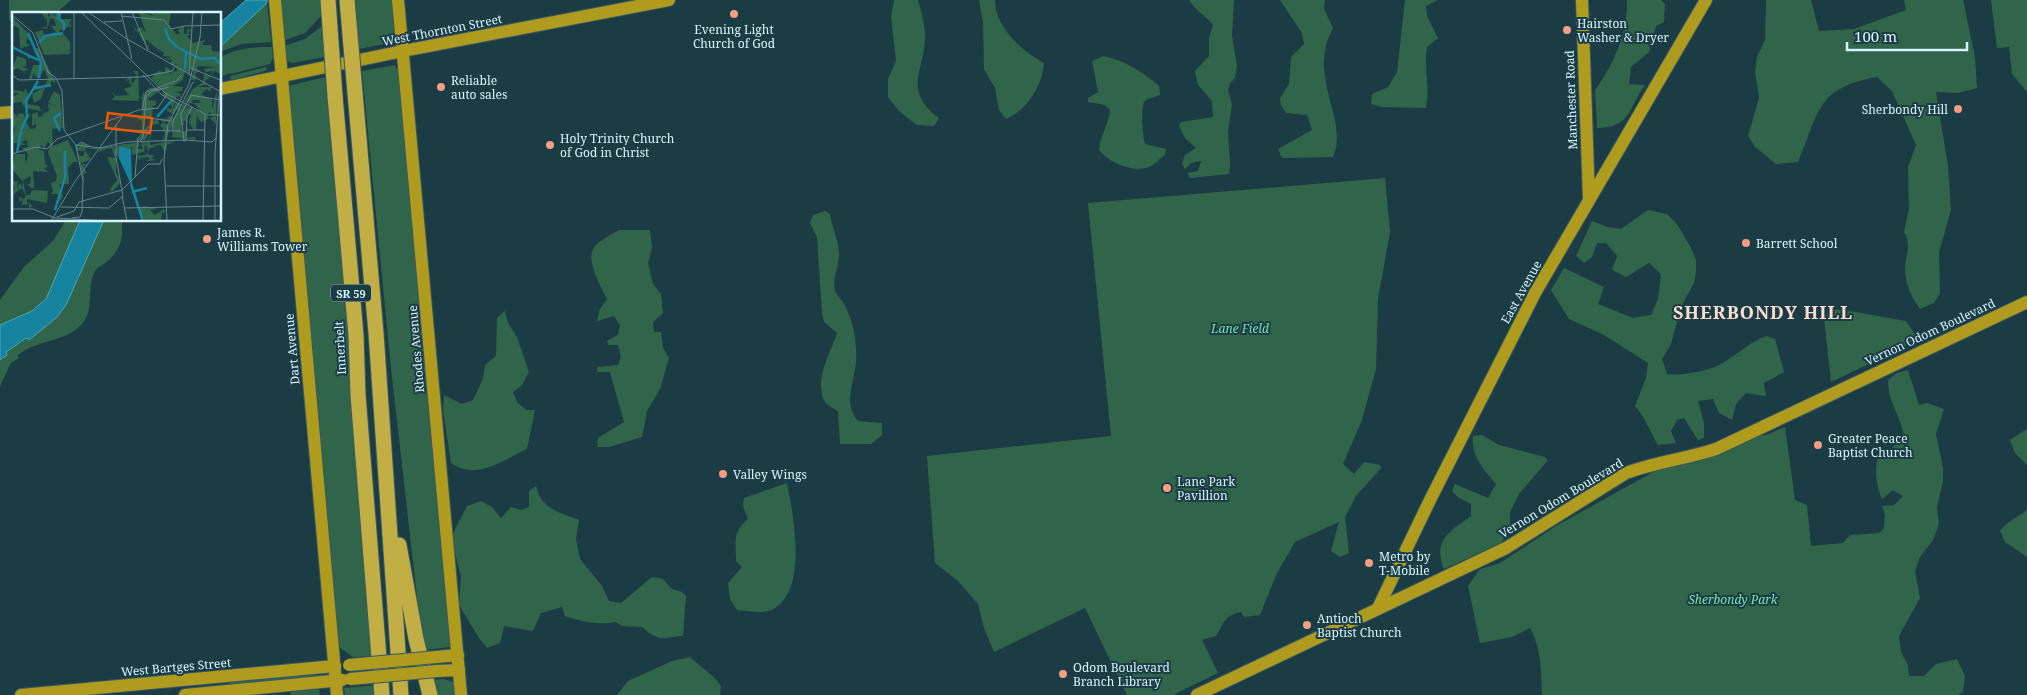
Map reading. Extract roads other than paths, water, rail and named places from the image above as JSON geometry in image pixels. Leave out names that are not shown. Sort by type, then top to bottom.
[{"type":"highway","name":"Innerbelt","points":[[328,0],[356,334],[358,395],[382,695]]},
{"type":"highway","name":"SR 59","points":[[347,0],[383,437],[401,695]]},
{"type":"highway","points":[[383,437],[416,639],[430,695]]},
{"type":"main road","name":"Dart Avenue","points":[[275,0],[337,695]]},
{"type":"main road","name":"Rhodes Avenue","points":[[398,0],[461,695]]},
{"type":"main road","name":"West Thornton Street","points":[[221,89],[403,51],[669,0]]},
{"type":"main road","name":"Manchester Road","points":[[1582,0],[1589,200]]},
{"type":"main road","name":"East Avenue","points":[[1378,608],[1506,348],[1589,200],[1706,0]]},
{"type":"main road","name":"Vernon Odom Boulevard","points":[[1197,695],[1506,548],[1626,473],[1646,465],[1695,456],[1716,449],[2027,302]]},
{"type":"main road","points":[[348,665],[458,655]]},
{"type":"main road","name":"West Bartges Street","points":[[20,695],[335,666]]},
{"type":"main road","points":[[186,695],[459,670]]},
{"type":"water","points":[[246,0],[267,0],[267,3],[221,46],[221,22]]},
{"type":"water","points":[[80,221],[104,221],[66,305],[56,318],[29,340],[26,338],[6,352],[7,355],[0,360],[0,325],[32,311],[46,299]]},
{"type":"place","name":"Evening Light Church of God","points":[[734,14]]},
{"type":"place","name":"Hairston Washer & Dryer","points":[[1567,30]]},
{"type":"place","name":"Reliable auto sales","points":[[441,87]]},
{"type":"place","name":"Sherbondy Hill","points":[[1958,109]]},
{"type":"place","name":"Holy Trinity Church of God in Christ","points":[[550,145]]},
{"type":"place","name":"James R. Williams Tower","points":[[207,239]]},
{"type":"place","name":"Barrett School","points":[[1746,243]]},
{"type":"place","name":"Greater Peace Baptist Church","points":[[1818,445]]},
{"type":"place","name":"Valley Wings","points":[[723,474]]},
{"type":"place","name":"Lane Park Pavillion","points":[[1167,488]]},
{"type":"place","name":"Metro by T-Mobile","points":[[1369,563]]},
{"type":"place","name":"Antioch Baptist Church","points":[[1307,625]]},
{"type":"place","name":"Odom Boulevard Branch Library","points":[[1063,674]]},
{"type":"district","name":"SHERBONDY HILL","points":[[1763,312]]},
{"type":"park label","name":"Lane Field","points":[[1240,328]]},
{"type":"park label","name":"Sherbondy Park","points":[[1733,599]]}]
